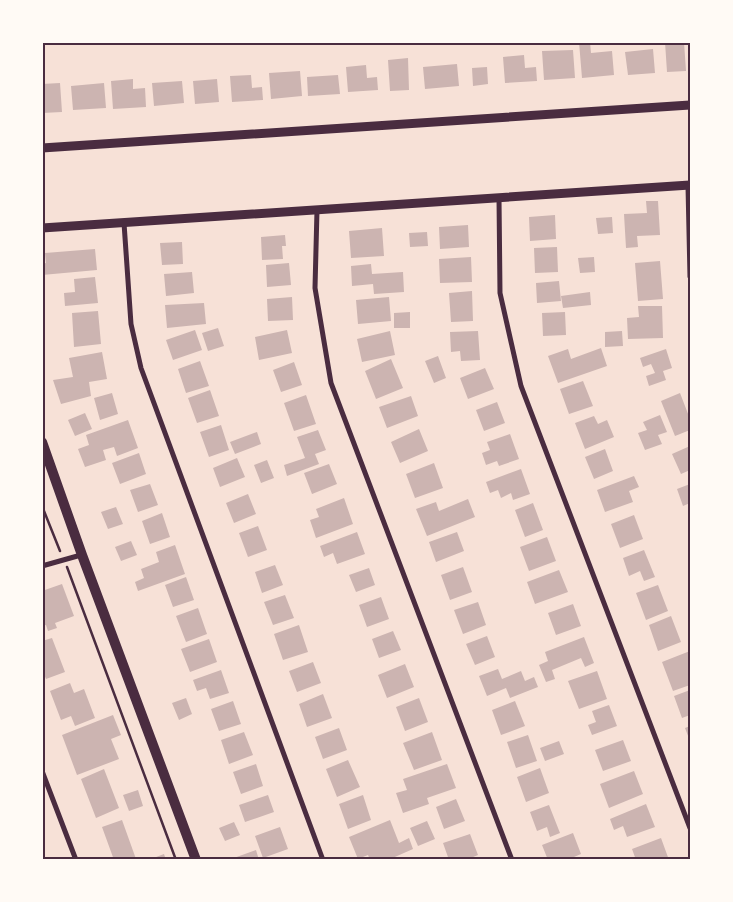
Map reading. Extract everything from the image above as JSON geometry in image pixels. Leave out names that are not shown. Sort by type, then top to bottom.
[{"type":"main road","points":[[42,442],[196,860]]},
{"type":"street","points":[[42,148],[690,105]]},
{"type":"street","points":[[42,228],[689,186],[690,277]]},
{"type":"street","points":[[499,198],[500,293],[521,386],[690,828]]},
{"type":"street","points":[[318,210],[314,288],[332,383],[512,860]]},
{"type":"street","points":[[124,222],[131,324],[141,368],[323,860]]},
{"type":"street","points":[[42,566],[82,554]]},
{"type":"street","points":[[42,771],[76,860]]},
{"type":"path","points":[[42,506],[176,860]]},
{"type":"building","points":[[579,42],[590,42],[591,53],[612,51],[614,75],[582,78]]},
{"type":"building","points":[[665,42],[684,42],[686,71],[667,72]]},
{"type":"building","points":[[653,49],[655,73],[628,75],[625,52]]},
{"type":"building","points":[[573,50],[575,78],[544,80],[542,51]]},
{"type":"building","points":[[524,55],[525,68],[536,67],[537,81],[505,83],[503,57]]},
{"type":"building","points":[[408,58],[409,90],[390,91],[388,60]]},
{"type":"building","points":[[457,64],[459,86],[425,89],[423,67]]},
{"type":"building","points":[[366,65],[367,78],[377,77],[378,90],[348,92],[346,67]]},
{"type":"building","points":[[487,67],[488,84],[473,86],[472,68]]},
{"type":"building","points":[[300,71],[302,96],[271,99],[269,73]]},
{"type":"building","points":[[251,75],[252,88],[262,87],[263,100],[232,102],[230,76]]},
{"type":"building","points":[[338,75],[340,94],[308,96],[307,77]]},
{"type":"building","points":[[133,79],[133,89],[145,88],[146,107],[113,109],[111,81]]},
{"type":"building","points":[[217,79],[219,102],[195,104],[193,81]]},
{"type":"building","points":[[182,81],[184,103],[154,106],[152,83]]},
{"type":"building","points":[[60,83],[62,112],[42,113],[42,84]]},
{"type":"building","points":[[104,83],[106,108],[73,110],[71,86]]},
{"type":"building","points":[[646,201],[658,201],[660,235],[637,236],[638,247],[626,248],[624,214],[647,213]]},
{"type":"building","points":[[555,215],[556,239],[530,241],[529,217]]},
{"type":"building","points":[[612,217],[613,233],[598,234],[596,218]]},
{"type":"building","points":[[468,225],[469,247],[440,249],[439,227]]},
{"type":"building","points":[[382,228],[384,256],[351,258],[349,231]]},
{"type":"building","points":[[427,232],[428,246],[410,247],[409,233]]},
{"type":"building","points":[[285,235],[286,246],[282,246],[283,259],[262,260],[261,237]]},
{"type":"building","points":[[182,242],[183,264],[162,265],[160,243]]},
{"type":"building","points":[[557,247],[558,272],[535,273],[534,248]]},
{"type":"building","points":[[95,249],[97,270],[42,275],[42,264],[46,263],[45,253]]},
{"type":"building","points":[[471,257],[472,282],[440,283],[439,259]]},
{"type":"building","points":[[594,257],[595,272],[580,273],[578,258]]},
{"type":"building","points":[[660,261],[663,299],[638,301],[635,263]]},
{"type":"building","points":[[289,263],[291,285],[267,287],[266,265]]},
{"type":"building","points":[[371,264],[372,274],[403,272],[404,292],[374,294],[373,284],[352,286],[351,266]]},
{"type":"building","points":[[192,272],[194,293],[166,296],[164,274]]},
{"type":"building","points":[[95,277],[98,303],[65,306],[64,293],[75,292],[74,279]]},
{"type":"building","points":[[559,281],[561,301],[537,303],[536,283]]},
{"type":"building","points":[[472,291],[473,321],[451,322],[449,293]]},
{"type":"building","points":[[590,292],[591,305],[563,308],[561,296]]},
{"type":"building","points":[[292,297],[293,320],[268,321],[267,299]]},
{"type":"building","points":[[389,297],[391,321],[358,324],[356,300]]},
{"type":"building","points":[[204,303],[206,324],[167,328],[165,305]]},
{"type":"building","points":[[638,306],[662,306],[663,338],[628,339],[627,318],[639,317]]},
{"type":"building","points":[[98,311],[101,344],[74,347],[72,313]]},
{"type":"building","points":[[410,312],[410,328],[394,328],[394,313]]},
{"type":"building","points":[[565,312],[566,335],[543,336],[542,313]]},
{"type":"building","points":[[218,328],[224,346],[208,351],[202,333]]},
{"type":"building","points":[[195,330],[202,350],[173,360],[166,340]]},
{"type":"building","points":[[287,330],[292,353],[259,360],[255,337]]},
{"type":"building","points":[[390,331],[395,355],[362,362],[357,339]]},
{"type":"building","points":[[478,331],[480,360],[461,361],[460,351],[451,352],[450,332]]},
{"type":"building","points":[[622,331],[623,346],[605,347],[605,332]]},
{"type":"building","points":[[601,348],[607,366],[558,383],[548,356],[568,349],[571,359]]},
{"type":"building","points":[[666,349],[672,368],[663,371],[666,380],[649,386],[646,376],[655,373],[651,364],[643,367],[640,358]]},
{"type":"building","points":[[102,352],[107,379],[89,382],[91,396],[61,404],[53,380],[73,377],[69,358]]},
{"type":"building","points":[[438,356],[446,378],[434,383],[425,361]]},
{"type":"building","points":[[391,359],[403,388],[376,399],[365,371]]},
{"type":"building","points":[[200,361],[209,386],[186,393],[178,369]]},
{"type":"building","points":[[294,362],[302,385],[281,392],[273,370]]},
{"type":"building","points":[[485,368],[494,389],[468,399],[460,378]]},
{"type":"building","points":[[583,381],[593,406],[569,414],[560,389]]},
{"type":"building","points":[[210,390],[219,416],[197,423],[188,398]]},
{"type":"building","points":[[112,393],[118,414],[100,420],[94,398]]},
{"type":"building","points":[[680,393],[690,419],[690,430],[675,436],[661,401]]},
{"type":"building","points":[[306,395],[316,424],[294,431],[284,403]]},
{"type":"building","points":[[411,396],[418,416],[387,428],[379,407]]},
{"type":"building","points":[[497,402],[505,423],[484,431],[476,410]]},
{"type":"building","points":[[85,413],[92,429],[75,436],[68,420]]},
{"type":"building","points":[[660,415],[667,432],[658,435],[662,444],[645,450],[638,433],[647,430],[643,422]]},
{"type":"building","points":[[594,416],[598,424],[607,420],[614,437],[585,449],[575,423]]},
{"type":"building","points":[[128,420],[138,448],[117,456],[114,447],[103,450],[106,460],[85,467],[78,449],[89,445],[86,435]]},
{"type":"building","points":[[221,425],[229,450],[209,457],[200,432]]},
{"type":"building","points":[[419,429],[428,451],[400,463],[391,442]]},
{"type":"building","points":[[318,430],[326,450],[315,454],[319,464],[287,476],[284,465],[305,458],[297,437]]},
{"type":"building","points":[[257,432],[261,444],[235,454],[230,442]]},
{"type":"building","points":[[510,434],[519,459],[499,466],[497,461],[486,465],[482,453],[490,450],[487,442]]},
{"type":"building","points":[[690,446],[690,470],[681,474],[672,454]]},
{"type":"building","points":[[605,449],[613,471],[594,479],[585,457]]},
{"type":"building","points":[[139,453],[146,474],[120,484],[112,463]]},
{"type":"building","points":[[237,458],[245,477],[220,487],[213,468]]},
{"type":"building","points":[[267,460],[274,478],[261,483],[254,465]]},
{"type":"building","points":[[434,463],[443,488],[415,498],[406,474]]},
{"type":"building","points":[[329,464],[337,484],[312,494],[304,473]]},
{"type":"building","points":[[521,469],[530,494],[513,500],[511,493],[501,498],[498,490],[490,493],[486,482]]},
{"type":"building","points":[[634,476],[639,487],[629,491],[633,502],[605,512],[597,490]]},
{"type":"building","points":[[150,484],[158,505],[138,512],[130,490]]},
{"type":"building","points":[[690,484],[690,503],[683,506],[677,489]]},
{"type":"building","points":[[248,494],[256,514],[234,523],[226,503]]},
{"type":"building","points":[[344,498],[353,524],[316,538],[310,520],[319,517],[316,509]]},
{"type":"building","points":[[468,499],[475,517],[427,536],[416,509],[436,502],[439,511]]},
{"type":"building","points":[[533,503],[543,530],[525,537],[515,510]]},
{"type":"building","points":[[116,507],[123,524],[108,529],[101,512]]},
{"type":"building","points":[[162,513],[170,537],[150,544],[142,521]]},
{"type":"building","points":[[634,515],[643,539],[620,548],[611,524]]},
{"type":"building","points":[[258,526],[267,550],[248,557],[239,533]]},
{"type":"building","points":[[357,532],[365,554],[337,564],[333,553],[324,557],[320,546]]},
{"type":"building","points":[[457,532],[464,551],[436,562],[429,542]]},
{"type":"building","points":[[547,537],[556,561],[529,571],[520,547]]},
{"type":"building","points":[[131,541],[137,555],[121,561],[115,547]]},
{"type":"building","points":[[175,545],[185,574],[138,591],[135,582],[144,578],[141,569],[159,562],[156,552]]},
{"type":"building","points":[[644,550],[655,577],[644,581],[640,571],[629,576],[623,558]]},
{"type":"building","points":[[275,565],[283,585],[262,593],[255,572]]},
{"type":"building","points":[[463,567],[472,592],[450,600],[441,575]]},
{"type":"building","points":[[369,568],[375,585],[356,592],[349,575]]},
{"type":"building","points":[[559,570],[568,592],[535,604],[527,582]]},
{"type":"building","points":[[186,577],[194,600],[173,607],[165,585]]},
{"type":"building","points":[[62,584],[74,616],[55,623],[57,628],[48,631],[46,625],[42,626],[42,591]]},
{"type":"building","points":[[658,585],[668,611],[646,620],[636,593]]},
{"type":"building","points":[[285,595],[294,618],[273,625],[264,602]]},
{"type":"building","points":[[381,597],[389,619],[367,627],[359,605]]},
{"type":"building","points":[[478,602],[486,625],[463,634],[454,610]]},
{"type":"building","points":[[573,604],[581,626],[556,635],[548,613]]},
{"type":"building","points":[[198,608],[207,634],[186,642],[176,616]]},
{"type":"building","points":[[671,616],[681,642],[658,651],[649,625]]},
{"type":"building","points":[[299,625],[308,652],[283,660],[274,634]]},
{"type":"building","points":[[393,631],[401,650],[379,658],[372,639]]},
{"type":"building","points":[[487,636],[495,657],[475,665],[466,644]]},
{"type":"building","points":[[584,637],[594,663],[585,667],[581,658],[552,670],[555,679],[546,682],[539,665],[548,661],[545,652]]},
{"type":"building","points":[[52,638],[65,672],[46,679],[42,670],[42,641]]},
{"type":"building","points":[[209,639],[217,662],[190,672],[181,649]]},
{"type":"building","points":[[690,651],[690,685],[673,691],[662,662]]},
{"type":"building","points":[[313,662],[321,683],[297,692],[289,671]]},
{"type":"building","points":[[405,664],[414,687],[387,698],[378,675]]},
{"type":"building","points":[[498,669],[502,679],[521,671],[525,681],[534,677],[538,687],[510,698],[506,688],[487,696],[479,676]]},
{"type":"building","points":[[221,670],[229,693],[210,699],[206,688],[197,691],[193,680]]},
{"type":"building","points":[[597,671],[607,699],[579,709],[568,681]]},
{"type":"building","points":[[70,683],[74,693],[84,689],[95,718],[75,726],[71,716],[61,720],[50,691]]},
{"type":"building","points":[[690,690],[690,715],[682,718],[674,696]]},
{"type":"building","points":[[323,694],[332,718],[307,727],[299,704]]},
{"type":"building","points":[[186,698],[192,714],[179,720],[172,703]]},
{"type":"building","points":[[419,698],[428,722],[405,731],[396,707]]},
{"type":"building","points":[[233,701],[241,724],[219,731],[211,709]]},
{"type":"building","points":[[515,701],[525,726],[501,735],[492,710]]},
{"type":"building","points":[[609,705],[617,726],[592,735],[588,725],[596,722],[592,711]]},
{"type":"building","points":[[113,715],[121,735],[111,739],[119,759],[77,775],[62,735]]},
{"type":"building","points":[[690,726],[690,741],[685,728]]},
{"type":"building","points":[[339,728],[347,750],[323,759],[315,737]]},
{"type":"building","points":[[244,732],[253,755],[229,764],[221,740]]},
{"type":"building","points":[[432,732],[442,760],[414,770],[403,743]]},
{"type":"building","points":[[528,735],[537,761],[516,768],[507,742]]},
{"type":"building","points":[[623,740],[631,761],[603,771],[595,750]]},
{"type":"building","points":[[559,741],[564,754],[545,761],[540,748]]},
{"type":"building","points":[[348,760],[360,787],[337,797],[326,769]]},
{"type":"building","points":[[256,764],[263,786],[241,794],[233,772]]},
{"type":"building","points":[[447,764],[456,788],[427,798],[429,804],[403,813],[396,793],[407,790],[403,779]]},
{"type":"building","points":[[540,768],[549,793],[526,802],[517,777]]},
{"type":"building","points":[[104,769],[119,808],[96,818],[81,779]]},
{"type":"building","points":[[634,771],[643,794],[609,808],[600,784]]},
{"type":"building","points":[[138,790],[143,806],[129,811],[123,795]]},
{"type":"building","points":[[268,795],[274,812],[245,822],[239,805]]},
{"type":"building","points":[[363,795],[371,820],[348,829],[339,804]]},
{"type":"building","points":[[456,799],[465,821],[444,829],[436,807]]},
{"type":"building","points":[[646,804],[655,827],[627,837],[623,826],[614,830],[610,819]]},
{"type":"building","points":[[549,805],[560,833],[550,837],[547,827],[537,831],[530,812]]},
{"type":"building","points":[[122,820],[135,860],[114,860],[102,827]]},
{"type":"building","points":[[390,820],[399,843],[409,838],[413,849],[388,860],[370,860],[368,855],[358,859],[349,837]]},
{"type":"building","points":[[427,821],[435,839],[418,846],[410,828]]},
{"type":"building","points":[[234,822],[240,835],[225,841],[219,828]]},
{"type":"building","points":[[280,827],[288,849],[263,858],[255,836]]},
{"type":"building","points":[[573,833],[581,854],[567,860],[548,860],[542,845]]},
{"type":"building","points":[[470,834],[478,855],[466,860],[449,860],[443,843]]},
{"type":"building","points":[[661,838],[669,860],[636,860],[632,849]]},
{"type":"building","points":[[256,850],[259,860],[231,860],[231,859]]},
{"type":"building","points":[[164,854],[166,860],[151,860],[151,859]]}]
